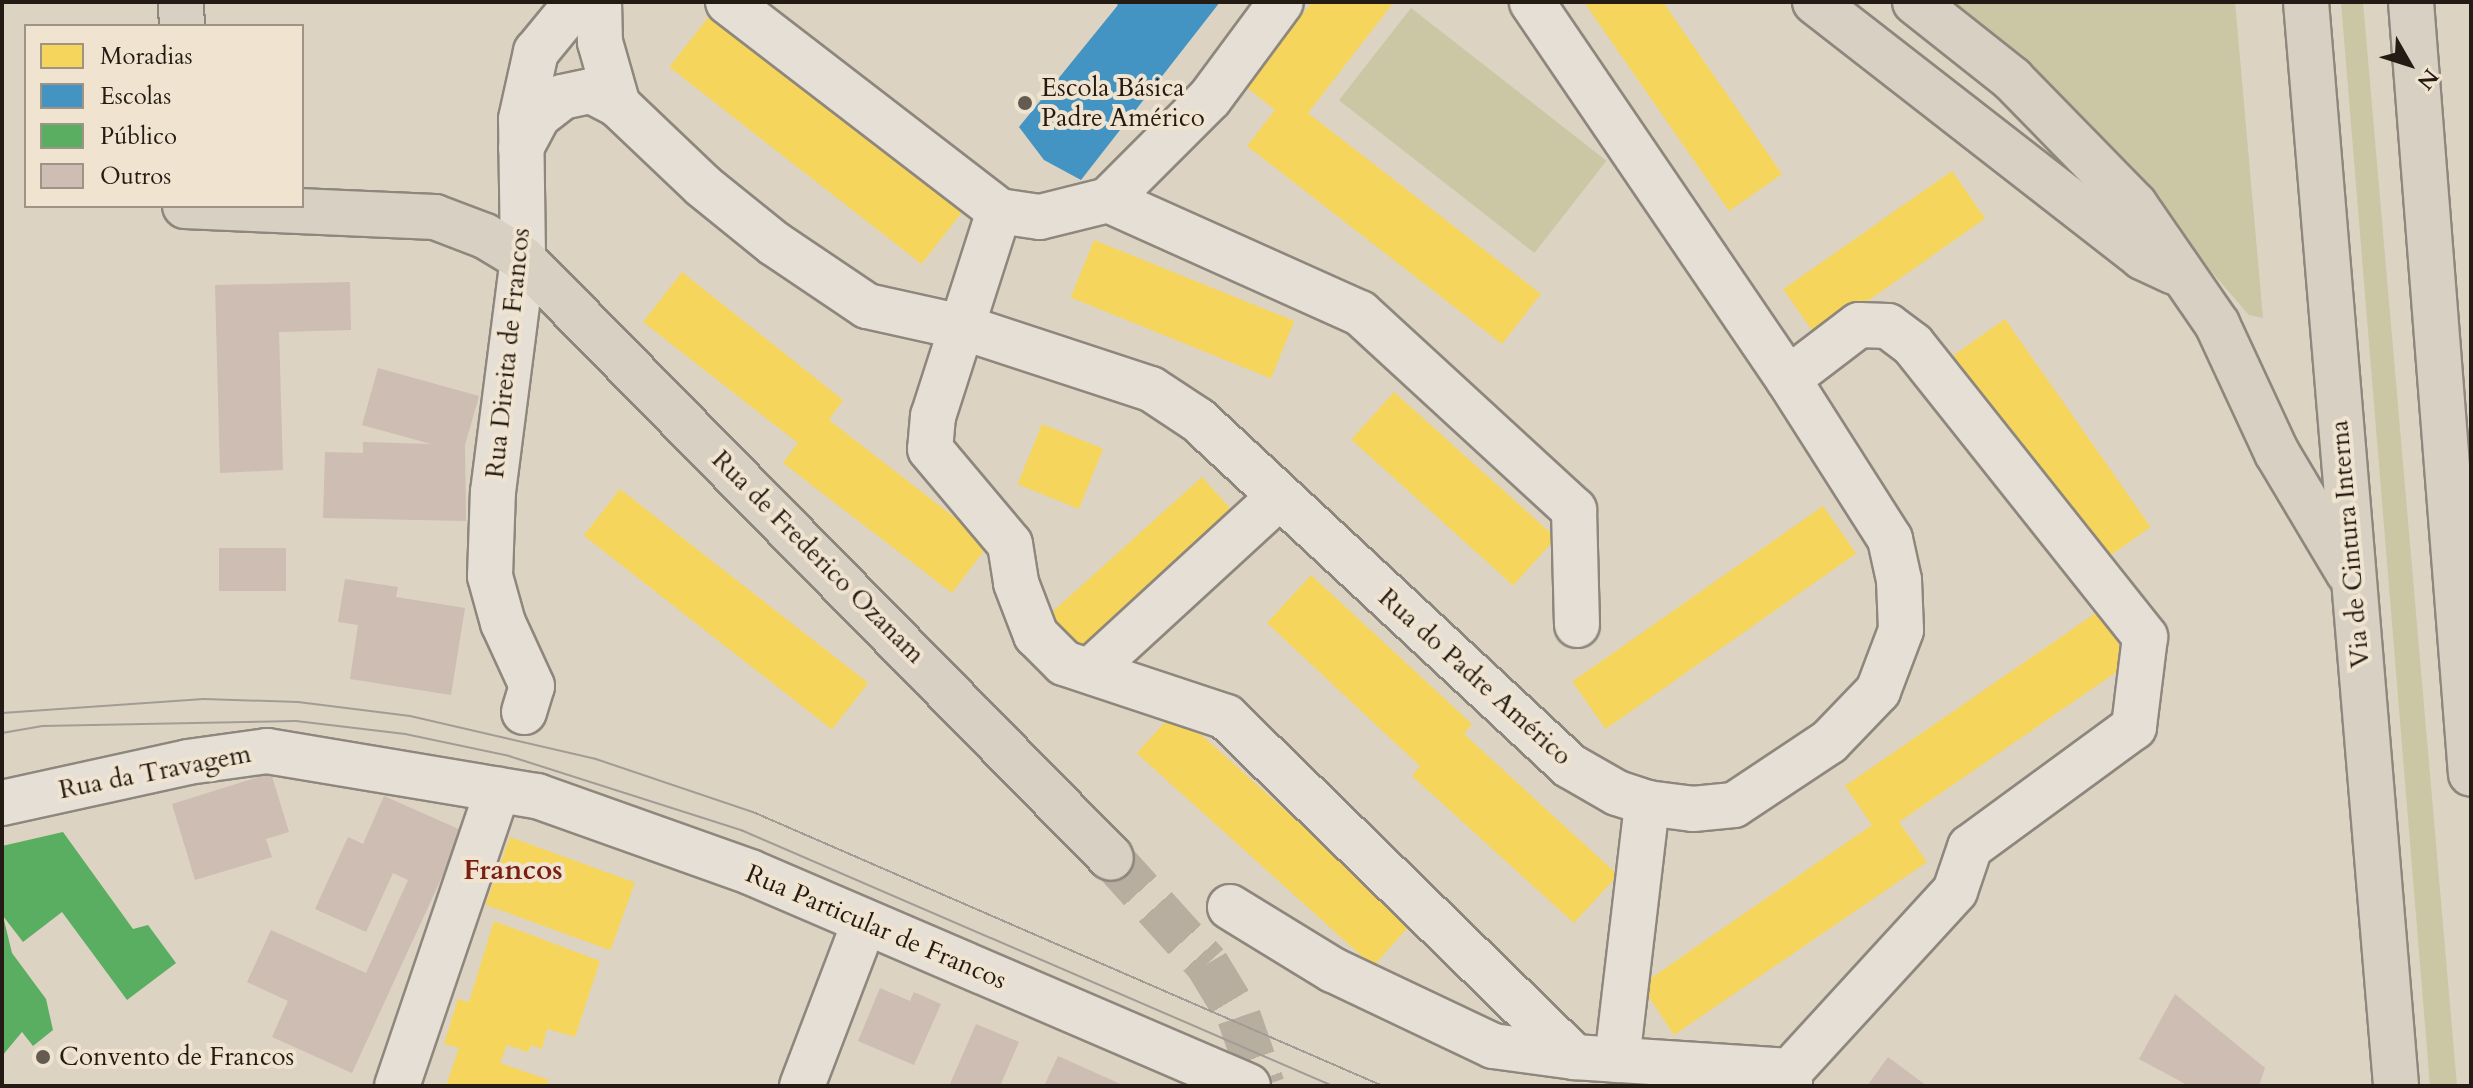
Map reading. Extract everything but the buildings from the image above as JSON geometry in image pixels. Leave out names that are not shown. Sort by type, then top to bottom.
[{"type":"main road","points":[[181,2],[182,24]]},
{"type":"main road","points":[[1815,2],[2142,257],[2180,275]]},
{"type":"main road","points":[[1915,2],[2012,79],[2125,194],[2217,324],[2277,453],[2353,580]]},
{"type":"main road","name":"Via de Cintura Interna","points":[[2306,2],[2396,1086]]},
{"type":"main road","points":[[2411,2],[2471,774]]},
{"type":"main road","name":"Rua de Frederico Ozanam","points":[[230,208],[435,217],[485,236],[523,259],[1111,858]]},
{"type":"street","name":"Rua Direita de Francos","points":[[524,712],[532,686],[503,623],[490,576],[493,492],[523,259],[521,119],[536,52],[577,2]]},
{"type":"street","points":[[599,2],[600,42],[618,105]]},
{"type":"street","points":[[728,2],[999,211],[1040,217],[1108,200],[1210,98],[1281,2]]},
{"type":"street","name":"Rua do Padre Américo","points":[[521,148],[538,116],[562,97],[591,91],[618,105],[703,186],[775,244],[867,306],[962,327],[1151,389],[1198,420],[1570,766],[1617,793],[1647,803],[1693,809],[1734,805],[1859,716],[1878,691],[1901,630],[1899,580],[1890,539],[1788,379],[1532,2]]},
{"type":"street","points":[[1108,200],[1360,313],[1574,510],[1577,625]]},
{"type":"street","points":[[999,211],[933,416],[930,449],[1010,544],[1016,583],[1036,635],[1064,663],[1092,669],[1226,717],[1574,1057]]},
{"type":"street","points":[[1230,907],[1333,970],[1493,1046],[1790,1079],[1955,891],[1970,847],[2134,727],[2145,637],[1913,345],[1888,326],[1859,325],[1788,379]]},
{"type":"street","points":[[1092,669],[1279,497]]},
{"type":"street","name":"Rua da Travagem","points":[[2,803],[188,762],[267,751],[498,790]]},
{"type":"street","points":[[397,1086],[498,790]]},
{"type":"street","name":"Rua Particular de Francos","points":[[498,790],[537,796],[688,847],[1243,1085]]},
{"type":"street","points":[[1617,1060],[1647,803]]},
{"type":"street","points":[[802,1086],[864,924]]},
{"type":"shaded area","points":[[1945,2],[2235,2],[2263,318],[2249,315],[2077,117]]},
{"type":"shaded area","points":[[2341,2],[2363,2],[2457,1086],[2430,1086]]},
{"type":"shaded area","points":[[1411,8],[1606,161],[1534,253],[1339,100]]},
{"type":"tunnel","points":[[1111,858],[1207,964],[1239,1017],[1263,1086]]},
{"type":"tram line","points":[[2,713],[204,699],[298,702],[410,716],[596,759],[753,812],[1383,1086]]},
{"type":"tram line","points":[[2,733],[42,726],[296,721],[405,734],[509,756],[741,830],[1333,1086]]},
{"type":"place","name":"Escola Básica Padre Américo","points":[[1025,103]]},
{"type":"place","name":"Convento de Francos","points":[[43,1057]]},
{"type":"district","name":"Francos","points":[[513,870]]}]
